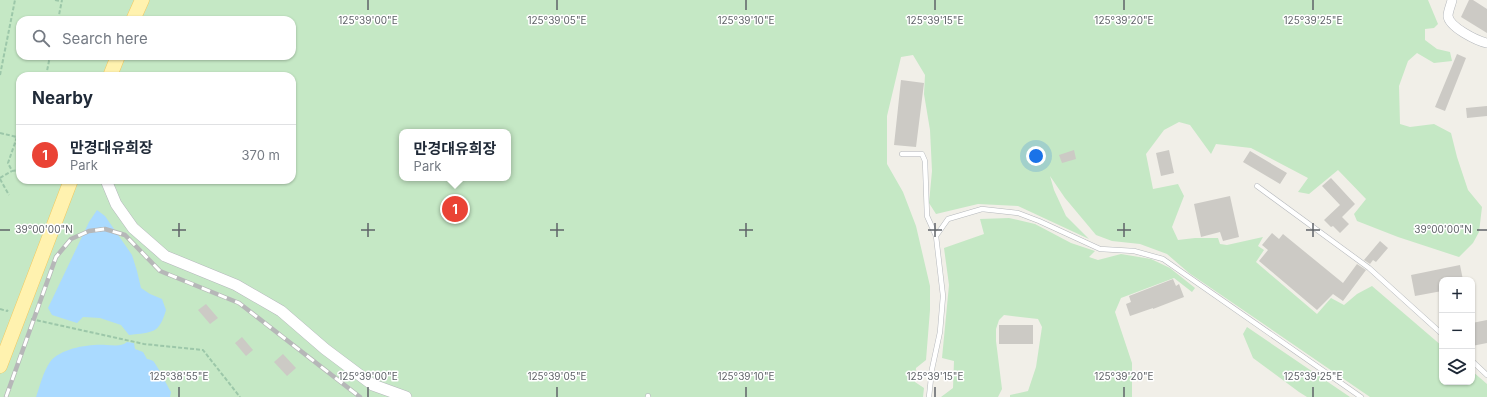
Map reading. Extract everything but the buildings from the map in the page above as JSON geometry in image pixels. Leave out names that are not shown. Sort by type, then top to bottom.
[{"type":"main road","points":[[135,16],[142,0]]},
{"type":"main road","points":[[112,72],[116,60]]},
{"type":"main road","points":[[0,366],[13,314],[69,184]]},
{"type":"street","points":[[1452,0],[1448,16],[1451,22],[1460,30],[1487,43]]},
{"type":"street","points":[[108,184],[116,204],[133,228],[165,256],[236,285],[281,311],[326,349],[373,385],[406,397]]},
{"type":"lane","points":[[902,154],[922,154],[925,162],[927,216],[936,236],[943,296],[940,332],[932,369],[929,397]]},
{"type":"lane","points":[[1257,186],[1369,268],[1439,331]]},
{"type":"lane","points":[[936,236],[948,219],[982,209],[1018,213],[1100,249],[1134,251],[1163,259],[1361,397]]},
{"type":"lane","points":[[1475,364],[1487,375]]},
{"type":"path","points":[[0,75],[1,62],[15,0]]},
{"type":"path","points":[[55,0],[62,1],[59,16]]},
{"type":"path","points":[[47,72],[49,60]]},
{"type":"path","points":[[0,133],[16,137],[8,163],[12,171]]},
{"type":"path","points":[[9,196],[0,179],[12,171],[16,170]]},
{"type":"path","points":[[13,314],[144,344],[203,350],[240,397]]},
{"type":"green space","points":[[0,0],[1428,0],[1438,24],[1434,28],[1425,29],[1425,40],[1437,49],[1450,52],[1452,61],[1434,63],[1417,53],[1408,61],[1399,86],[1400,124],[1410,127],[1434,124],[1451,133],[1468,190],[1482,207],[1479,232],[1473,243],[1459,257],[1398,237],[1357,221],[1354,214],[1366,199],[1338,170],[1309,194],[1298,192],[1308,178],[1251,148],[1216,144],[1211,154],[1190,125],[1179,122],[1164,130],[1146,154],[1153,189],[1178,184],[1184,196],[1172,227],[1178,240],[1218,238],[1220,244],[1227,245],[1263,237],[1258,246],[1264,250],[1256,262],[1317,314],[1331,298],[1344,305],[1357,294],[1372,286],[1439,343],[1439,385],[1475,385],[1475,374],[1487,384],[1487,397],[1370,397],[1189,273],[1167,254],[1140,244],[1112,241],[1096,235],[1065,198],[1050,176],[1054,190],[1066,216],[1089,239],[1018,206],[978,204],[936,214],[929,203],[932,171],[930,130],[924,94],[925,75],[913,55],[901,57],[887,116],[887,164],[903,192],[916,226],[930,286],[930,310],[926,360],[916,368],[915,382],[924,388],[923,397],[0,397]]},
{"type":"green space","points":[[1009,218],[1035,224],[1071,243],[1095,251],[1089,257],[1098,260],[1121,254],[1151,259],[1170,268],[1195,288],[1192,292],[1174,278],[1121,298],[1115,312],[1132,363],[1132,397],[1010,397],[1010,395],[1028,391],[1036,367],[1042,327],[1038,319],[1004,315],[999,320],[996,329],[1002,389],[998,397],[941,397],[953,388],[954,361],[942,358],[949,285],[944,248],[984,234],[980,219]]},
{"type":"green space","points":[[1247,327],[1350,397],[1307,397],[1299,392],[1253,358],[1243,334]]},
{"type":"water","points":[[97,210],[105,216],[132,255],[141,288],[162,299],[166,310],[161,324],[154,330],[129,335],[121,325],[100,318],[83,317],[77,323],[52,315],[48,308],[89,222]]},
{"type":"water","points":[[127,342],[134,343],[135,349],[143,352],[147,359],[155,363],[171,392],[170,397],[36,397],[50,362],[61,353],[84,346],[120,345]]},
{"type":"railway","points":[[6,397],[56,257],[71,239],[89,231],[105,229],[125,235],[160,271],[239,303],[360,397]]},
{"type":"place","name":"만경대유희장","points":[[455,209]]}]
